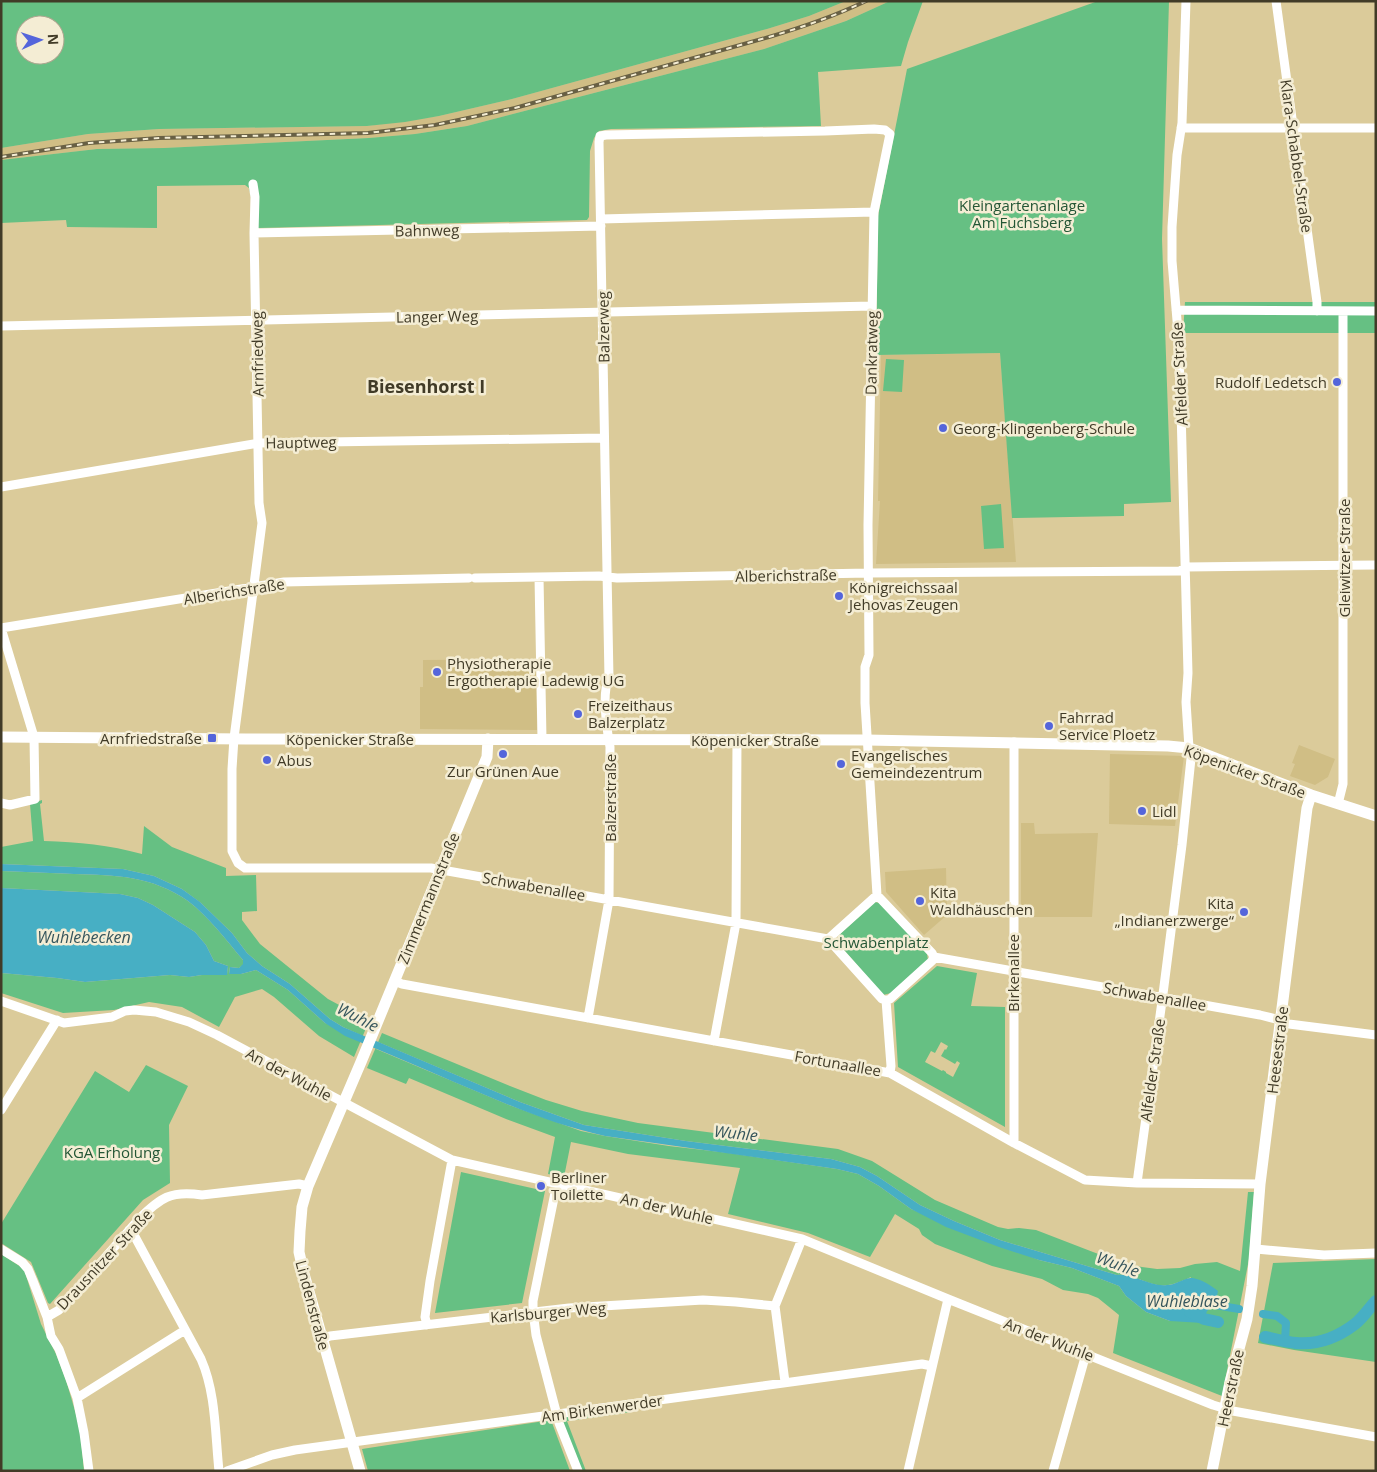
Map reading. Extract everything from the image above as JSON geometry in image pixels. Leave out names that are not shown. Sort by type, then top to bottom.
[{"type":"street","name":"Alfelder Straße","points":[[1137,1183],[1182,846],[1191,749],[1186,702],[1188,673],[1181,410],[1172,261],[1172,227],[1177,155],[1181,128],[1186,1]]},
{"type":"street","name":"Klara-Schabbel-Straße","points":[[1276,1],[1318,302],[1317,311]]},
{"type":"street","name":"Dankratweg","points":[[600,136],[616,134],[825,131],[874,128],[884,130],[890,134],[874,212],[869,655],[865,667],[867,740],[877,895]]},
{"type":"street","points":[[1181,128],[1376,128]]},
{"type":"street","name":"Balzerweg","points":[[600,136],[606,518]]},
{"type":"street","name":"Arnfriedweg","points":[[253,184],[255,197],[259,503],[262,523],[254,588]]},
{"type":"street","name":"Bahnweg","points":[[254,233],[874,212]]},
{"type":"street","name":"Langer Weg","points":[[1,326],[872,306]]},
{"type":"street","points":[[1176,310],[1376,311]]},
{"type":"street","name":"Gleiwitzer Straße","points":[[1338,804],[1343,784],[1343,312]]},
{"type":"street","name":"Hauptweg","points":[[1,487],[259,443],[604,438]]},
{"type":"street","name":"Balzerstraße","points":[[588,1018],[610,900],[610,759],[606,704],[606,686],[609,678],[606,518]]},
{"type":"street","name":"Alberichstraße","points":[[1,628],[284,582],[599,576],[617,578],[1180,570],[1186,567],[1376,565]]},
{"type":"street","points":[[539,577],[542,739]]},
{"type":"street","points":[[233,743],[254,588]]},
{"type":"street","points":[[1,628],[34,737],[35,799],[10,805],[1,803]]},
{"type":"street","name":"Köpenicker Straße","points":[[1,736],[233,743],[608,739],[867,740],[1146,745],[1191,749],[1311,795],[1376,816]]},
{"type":"street","name":"Zimmermannstraße","points":[[364,1056],[486,757],[488,739]]},
{"type":"street","points":[[714,1041],[736,923],[736,740]]},
{"type":"street","name":"Birkenallee","points":[[1014,742],[1014,1143]]},
{"type":"street","name":"Schwabenallee","points":[[233,743],[232,851],[238,863],[245,868],[431,868],[828,939]]},
{"type":"street","name":"Heesestraße","points":[[1249,1306],[1256,1249],[1260,1184],[1307,808],[1311,795]]},
{"type":"street","points":[[877,895],[934,957],[932,961],[890,999],[886,1000],[882,1000],[828,939],[877,895]]},
{"type":"street","name":"Schwabenallee","points":[[934,957],[1260,1015],[1291,1024],[1376,1035]]},
{"type":"street","name":"Fortunaallee","points":[[394,981],[890,1073],[1014,1143],[1085,1180],[1137,1183],[1260,1184]]},
{"type":"street","points":[[886,1000],[890,1073]]},
{"type":"street","name":"An der Wuhle","points":[[1,1001],[64,1022],[112,1017],[125,1011],[134,1010],[156,1012],[178,1018],[204,1028],[452,1160],[802,1239],[948,1299],[1225,1408],[1376,1437]]},
{"type":"street","points":[[1,1110],[57,1020]]},
{"type":"street","name":"Lindenstraße","points":[[360,1471],[299,1252],[302,1207],[308,1186],[364,1056]]},
{"type":"street","points":[[427,1325],[425,1317],[430,1280],[452,1160]]},
{"type":"street","name":"Drausnitzer Straße","points":[[47,1317],[59,1310],[129,1230],[156,1204],[171,1195],[188,1193],[202,1195],[299,1184],[308,1186]]},
{"type":"street","points":[[557,1184],[533,1301],[533,1311],[536,1335],[559,1423],[578,1471]]},
{"type":"street","points":[[129,1230],[134,1234],[201,1358],[210,1383],[219,1471]]},
{"type":"street","points":[[785,1382],[775,1306],[802,1239]]},
{"type":"street","points":[[1,1249],[22,1262],[28,1269],[47,1317],[51,1336],[59,1349],[77,1398],[89,1471]]},
{"type":"street","points":[[1256,1249],[1324,1255],[1376,1253]]},
{"type":"street","points":[[908,1471],[948,1299]]},
{"type":"street","name":"Karlsburger Weg","points":[[322,1339],[338,1335],[569,1308],[704,1300],[775,1306]]},
{"type":"street","name":"Heerstraße","points":[[1212,1471],[1233,1370],[1249,1306]]},
{"type":"street","points":[[77,1398],[185,1330]]},
{"type":"street","points":[[1053,1471],[1086,1354]]},
{"type":"street","name":"Am Birkenwerder","points":[[227,1471],[272,1455],[352,1442],[922,1364],[932,1366]]},
{"type":"shaded area","points":[[846,1],[890,1],[846,21],[764,49],[467,126],[415,134],[369,138],[164,148],[97,149],[1,160],[1,148],[88,134],[159,129],[367,126],[439,116],[512,99],[767,29],[809,16]]},
{"type":"shaded area","name":"Georg-Klingenberg-Schule","points":[[1000,353],[1016,562],[876,564],[880,501],[878,501],[881,355]]},
{"type":"shaded area","points":[[536,659],[537,730],[420,729],[420,687],[423,687],[423,660]]},
{"type":"shaded area","points":[[1299,745],[1335,759],[1328,777],[1315,785],[1290,776],[1295,764],[1292,763]]},
{"type":"shaded area","points":[[1110,754],[1184,756],[1175,826],[1109,824]]},
{"type":"shaded area","points":[[1021,823],[1034,823],[1035,834],[1098,833],[1092,917],[1021,917]]},
{"type":"shaded area","name":"Kita Waldhäuschen","points":[[946,868],[947,915],[924,935],[886,892],[885,872]]},
{"type":"green space","points":[[1,1],[846,1],[809,16],[767,29],[512,99],[405,122],[367,126],[159,129],[88,134],[1,148]]},
{"type":"green space","points":[[890,1],[923,1],[901,66],[818,72],[821,126],[611,129],[599,131],[594,138],[590,151],[589,217],[587,220],[258,228],[249,188],[245,185],[157,186],[157,228],[67,227],[66,220],[1,223],[1,160],[97,149],[164,148],[369,138],[415,134],[467,126],[764,49],[846,21]]},
{"type":"green space","name":"Kleingartenanlage Am Fuchsberg","points":[[1098,1],[1169,1],[1162,239],[1171,502],[1124,504],[1124,516],[1012,518],[1000,353],[876,355],[878,216],[907,69]]},
{"type":"green space","points":[[1185,302],[1376,302],[1376,333],[1183,333]]},
{"type":"green space","points":[[886,359],[904,360],[902,392],[883,391]]},
{"type":"green space","points":[[1001,504],[1004,548],[984,549],[981,506]]},
{"type":"green space","points":[[42,800],[40,804],[44,841],[94,844],[142,854],[144,826],[172,847],[226,868],[226,876],[256,875],[257,911],[242,912],[242,920],[260,944],[328,999],[369,1021],[363,1036],[330,1019],[290,984],[262,966],[247,953],[232,933],[201,903],[182,889],[154,876],[123,869],[1,864],[1,847],[33,841],[30,804]]},
{"type":"green space","points":[[1,871],[119,876],[161,886],[196,907],[243,960],[243,965],[239,968],[230,967],[229,974],[241,974],[256,970],[288,990],[325,1023],[363,1036],[354,1057],[319,1036],[262,989],[235,997],[219,1027],[182,1007],[149,1002],[114,1010],[63,1013],[1,993],[1,973],[85,982],[170,975],[189,977],[227,974],[228,966],[214,961],[206,945],[195,932],[153,905],[138,898],[120,894],[1,888]]},
{"type":"green space","name":"Schwabenplatz","points":[[875,902],[883,904],[927,954],[928,960],[891,993],[883,995],[838,943],[839,935]]},
{"type":"green space","points":[[937,966],[977,973],[971,1006],[1005,1007],[1005,1127],[898,1067],[894,1003]],"holes":[[[941,1042],[948,1046],[941,1056],[955,1064],[957,1061],[960,1063],[953,1077],[925,1062],[931,1051],[935,1053]]]},
{"type":"green space","points":[[382,1033],[510,1086],[582,1111],[638,1123],[838,1149],[872,1161],[935,1200],[998,1227],[1036,1230],[1126,1264],[1142,1267],[1157,1269],[1180,1268],[1195,1264],[1217,1262],[1240,1271],[1248,1192],[1254,1192],[1249,1259],[1222,1396],[1113,1353],[1119,1315],[1098,1298],[1088,1294],[1063,1290],[1042,1279],[992,1266],[935,1244],[922,1235],[919,1229],[895,1214],[870,1257],[808,1233],[728,1214],[740,1168],[628,1154],[571,1142],[564,1177],[548,1174],[555,1137],[506,1119],[409,1078],[406,1084],[367,1068],[378,1043],[376,1049],[509,1105],[581,1131],[669,1146],[837,1169],[858,1174],[879,1186],[911,1209],[1039,1260],[1072,1268],[1119,1286],[1126,1296],[1146,1312],[1170,1321],[1191,1277],[1171,1284],[1155,1284],[1130,1276],[1117,1275],[1000,1240],[920,1205],[860,1167],[831,1159],[686,1141],[584,1125],[520,1102],[378,1042]]},
{"type":"green space","name":"KGA Erholung","points":[[146,1065],[188,1086],[169,1125],[170,1183],[143,1200],[50,1304],[31,1262],[1,1243],[1,1224],[95,1071],[129,1092]]},
{"type":"green space","points":[[461,1172],[545,1191],[522,1303],[435,1313]]},
{"type":"green space","points":[[1,1254],[24,1269],[41,1324],[66,1380],[80,1428],[84,1471],[1,1471]]},
{"type":"green space","points":[[1376,1259],[1376,1362],[1258,1343],[1273,1263]]},
{"type":"green space","points":[[629,1408],[631,1412],[567,1421],[586,1471],[581,1471],[562,1422],[565,1417]]},
{"type":"green space","points":[[551,1420],[570,1471],[368,1471],[362,1449]]},
{"type":"water","name":"Wuhleblase","points":[[1,864],[123,869],[154,876],[182,889],[200,902],[232,933],[247,953],[262,966],[290,984],[330,1019],[343,1027],[520,1102],[584,1125],[686,1141],[831,1159],[860,1167],[920,1205],[1000,1240],[1117,1275],[1129,1276],[1154,1284],[1170,1285],[1190,1278],[1200,1280],[1218,1291],[1215,1305],[1207,1311],[1203,1323],[1170,1321],[1146,1312],[1126,1296],[1119,1286],[1072,1268],[999,1247],[946,1227],[911,1209],[879,1186],[858,1174],[837,1169],[605,1136],[548,1120],[345,1036],[325,1023],[288,990],[256,970],[241,974],[229,974],[230,967],[239,968],[243,964],[243,960],[203,914],[188,901],[161,886],[119,876],[1,871]]},
{"type":"water","name":"Wuhlebecken","points":[[1,888],[120,894],[138,898],[153,905],[195,932],[206,945],[214,961],[228,966],[227,975],[189,977],[170,975],[85,982],[1,973]]},
{"type":"waterway","name":"Wuhle","points":[[1265,1337],[1296,1343],[1312,1343],[1327,1339],[1342,1333],[1355,1324],[1376,1301]]},
{"type":"waterway","name":"Wuhleblase","points":[[1215,1305],[1239,1309]]},
{"type":"waterway","name":"Wuhle","points":[[1190,1312],[1204,1319],[1218,1322]]},
{"type":"waterway","points":[[1263,1314],[1277,1316],[1286,1323],[1285,1341]]},
{"type":"railway","points":[[1,157],[89,143],[159,138],[368,133],[435,125],[515,108],[769,37],[819,21],[866,1]]},
{"type":"place","name":"Rudolf Ledetsch","points":[[1337,382]]},
{"type":"place","name":"Georg-Klingenberg-Schule","points":[[943,428]]},
{"type":"place","name":"Königreichssaal Jehovas Zeugen","points":[[839,596]]},
{"type":"place","name":"Physiotherapie Ergotherapie Ladewig UG","points":[[437,672]]},
{"type":"place","name":"Freizeithaus Balzerplatz","points":[[578,714]]},
{"type":"place","name":"Fahrrad Service Ploetz","points":[[1049,726]]},
{"type":"place","name":"Arnfriedstraße","points":[[212,738]]},
{"type":"place","name":"Zur Grünen Aue","points":[[503,754]]},
{"type":"place","name":"Abus","points":[[267,760]]},
{"type":"place","name":"Evangelisches Gemeindezentrum","points":[[841,764]]},
{"type":"place","name":"Lidl","points":[[1142,811]]},
{"type":"place","name":"Kita Waldhäuschen","points":[[920,901]]},
{"type":"place","name":"Kita „Indianerzwerge“","points":[[1244,912]]},
{"type":"place","name":"Berliner Toilette","points":[[541,1186]]},
{"type":"district","name":"Biesenhorst I","points":[[426,386]]}]
